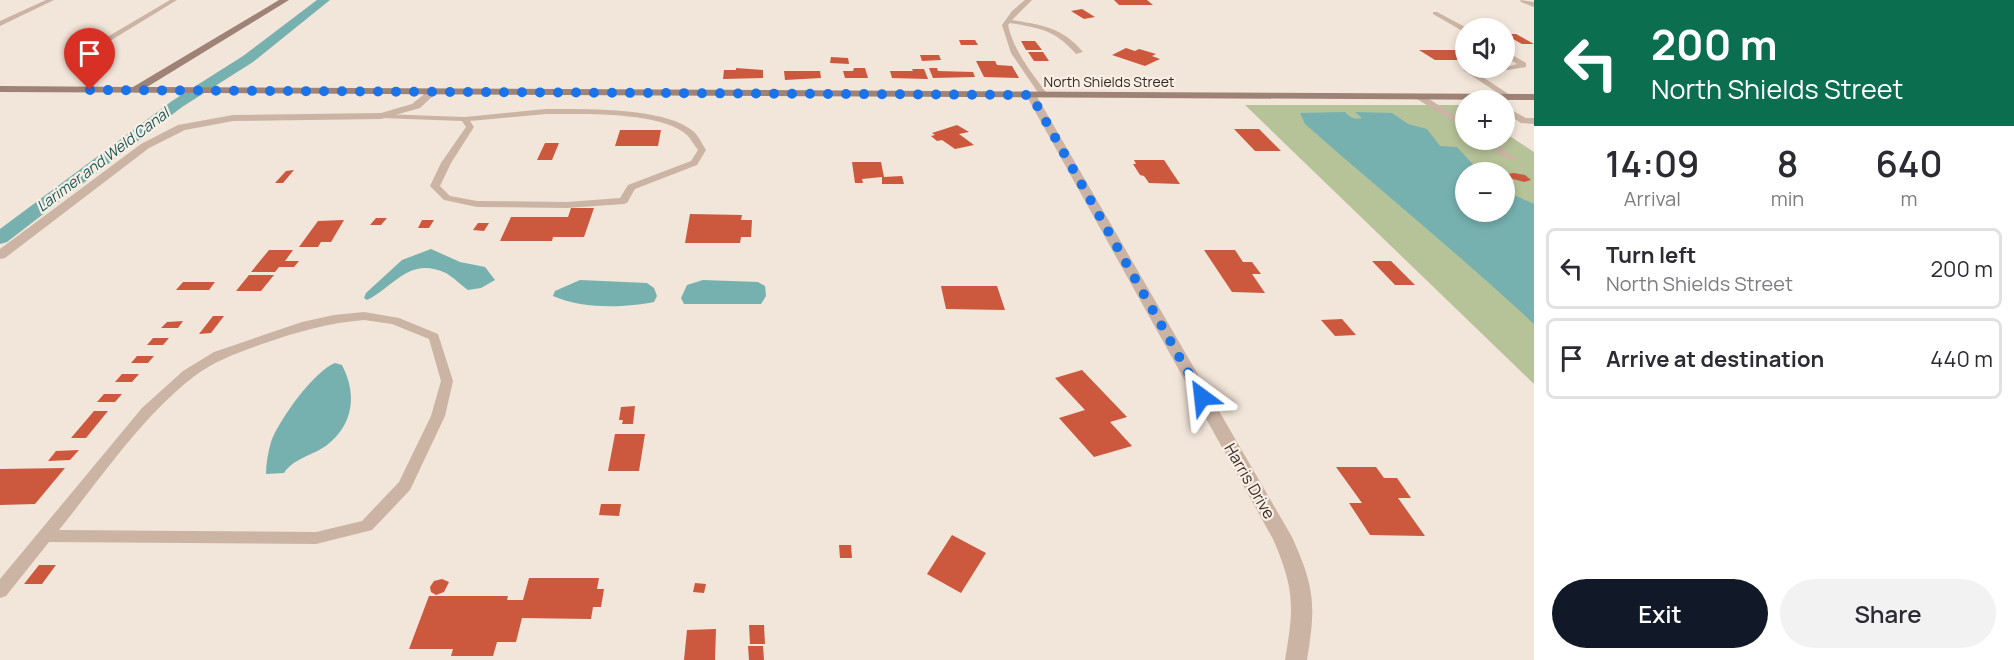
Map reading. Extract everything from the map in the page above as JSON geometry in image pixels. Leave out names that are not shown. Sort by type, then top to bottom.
[{"type":"main road","points":[[135,90],[285,0]]},
{"type":"main road","name":"North Shields Street","points":[[0,90],[1455,98]]},
{"type":"main road","name":"North Shields Street","points":[[1515,97],[1534,98]]},
{"type":"street","points":[[1524,0],[1534,5]]},
{"type":"street","points":[[0,255],[144,146],[182,127],[233,118],[381,116],[416,106],[431,93]]},
{"type":"street","name":"Harris Drive","points":[[1037,95],[1282,537],[1291,558],[1302,600],[1303,619],[1296,660]]},
{"type":"lane","points":[[0,24],[51,0]]},
{"type":"lane","points":[[79,56],[174,0]]},
{"type":"lane","points":[[1029,0],[1014,12],[1005,25],[1009,39],[1037,95]]},
{"type":"lane","points":[[1435,14],[1455,25]]},
{"type":"lane","points":[[1008,21],[1056,30],[1066,36],[1079,52]]},
{"type":"lane","points":[[1515,59],[1523,64],[1515,66]]},
{"type":"lane","points":[[1479,78],[1497,90]]},
{"type":"lane","points":[[1420,97],[1455,120]]},
{"type":"lane","points":[[381,116],[465,119],[493,113],[612,113],[651,116],[688,131],[702,150],[694,163],[631,188],[624,201],[567,205],[477,204],[447,198],[435,186],[446,163],[470,127],[465,119]]},
{"type":"lane","points":[[1515,115],[1524,121],[1534,121]]},
{"type":"lane","points":[[1500,150],[1512,158]]},
{"type":"lane","points":[[0,591],[147,411],[188,374],[218,355],[306,325],[364,316],[395,321],[434,337],[447,381],[438,416],[405,486],[366,526],[316,538],[45,536]]},
{"type":"green space","points":[[1245,105],[1455,105],[1455,150],[1515,150],[1515,140],[1534,152],[1534,384]]},
{"type":"water","points":[[1345,112],[1357,119],[1362,118],[1355,112],[1392,113],[1408,124],[1427,129],[1440,146],[1455,147],[1455,150],[1460,150],[1471,162],[1455,162],[1455,222],[1515,222],[1515,195],[1534,204],[1534,324],[1305,124],[1300,113]]},
{"type":"water","points":[[431,249],[460,262],[485,267],[495,280],[481,288],[468,290],[446,273],[422,268],[403,275],[367,300],[364,298],[366,293],[402,260]]},
{"type":"water","points":[[580,280],[647,283],[654,288],[657,296],[654,302],[617,306],[577,303],[553,296],[555,291]]},
{"type":"water","points":[[703,280],[758,282],[765,286],[766,296],[761,304],[684,304],[681,298],[687,285]]},
{"type":"water","points":[[335,363],[342,365],[350,387],[350,408],[343,428],[327,445],[298,460],[284,473],[266,474],[271,442],[281,422],[298,397],[317,376]]},
{"type":"building","points":[[1114,0],[1147,0],[1153,5],[1119,5]]},
{"type":"building","points":[[1082,9],[1095,17],[1084,19],[1071,11]]},
{"type":"building","points":[[1515,34],[1534,44],[1522,44],[1515,40]]},
{"type":"building","points":[[959,40],[975,40],[978,45],[961,45]]},
{"type":"building","points":[[1021,41],[1035,41],[1042,50],[1026,50]]},
{"type":"building","points":[[1126,48],[1156,54],[1152,56],[1160,59],[1145,66],[1112,55]]},
{"type":"building","points":[[1419,50],[1455,50],[1455,60],[1435,60]]},
{"type":"building","points":[[1028,52],[1043,52],[1049,61],[1034,61]]},
{"type":"building","points":[[920,55],[939,55],[941,60],[922,61]]},
{"type":"building","points":[[831,57],[848,58],[849,64],[830,63]]},
{"type":"building","points":[[976,61],[995,61],[997,65],[1012,66],[1019,78],[984,77]]},
{"type":"building","points":[[736,68],[763,70],[763,78],[723,79],[724,70],[736,70]]},
{"type":"building","points":[[854,68],[865,68],[868,78],[845,78],[843,71],[853,71]]},
{"type":"building","points":[[929,68],[937,68],[938,71],[973,72],[975,77],[933,78]]},
{"type":"building","points":[[912,69],[924,69],[928,79],[892,78],[890,71],[913,71]]},
{"type":"building","points":[[784,71],[820,71],[821,78],[785,80]]},
{"type":"building","points":[[957,125],[969,132],[959,134],[974,145],[955,149],[931,136],[935,135],[932,133]]},
{"type":"building","points":[[1234,129],[1259,129],[1281,151],[1255,151]]},
{"type":"building","points":[[620,130],[661,130],[658,146],[615,146]]},
{"type":"building","points":[[545,143],[559,143],[552,160],[537,160]]},
{"type":"building","points":[[1134,160],[1164,160],[1180,184],[1149,183],[1144,176],[1140,175],[1133,164],[1136,164]]},
{"type":"building","points":[[852,162],[881,162],[884,177],[902,176],[904,184],[882,184],[882,177],[862,179],[863,183],[855,183]]},
{"type":"building","points":[[294,170],[283,183],[275,183],[286,171]]},
{"type":"building","points":[[1515,173],[1525,175],[1531,180],[1524,182],[1515,180]]},
{"type":"building","points":[[571,208],[594,208],[584,237],[553,237],[552,241],[500,241],[511,217],[568,217]]},
{"type":"building","points":[[690,214],[742,215],[741,220],[752,220],[751,237],[741,237],[740,243],[685,243]]},
{"type":"building","points":[[376,218],[387,218],[381,225],[370,225]]},
{"type":"building","points":[[344,220],[331,242],[321,242],[318,247],[299,247],[318,221]]},
{"type":"building","points":[[422,220],[434,220],[429,228],[418,228]]},
{"type":"building","points":[[478,223],[489,223],[484,231],[473,230]]},
{"type":"building","points":[[269,250],[293,250],[285,261],[299,261],[294,267],[279,267],[275,272],[251,272]]},
{"type":"building","points":[[1204,250],[1235,250],[1243,262],[1252,262],[1261,274],[1252,274],[1265,293],[1232,292]]},
{"type":"building","points":[[1372,261],[1391,261],[1415,285],[1395,285]]},
{"type":"building","points":[[249,275],[274,275],[261,291],[236,291]]},
{"type":"building","points":[[183,282],[215,282],[209,290],[176,290]]},
{"type":"building","points":[[941,286],[997,286],[1005,310],[946,309]]},
{"type":"building","points":[[213,316],[224,316],[211,333],[199,334]]},
{"type":"building","points":[[1342,319],[1356,335],[1335,336],[1321,320]]},
{"type":"building","points":[[183,321],[178,328],[161,328],[167,322]]},
{"type":"building","points":[[153,338],[169,338],[163,345],[147,345]]},
{"type":"building","points":[[137,356],[154,356],[148,363],[131,363]]},
{"type":"building","points":[[1082,370],[1127,417],[1110,422],[1132,446],[1094,457],[1059,418],[1085,410],[1055,378]]},
{"type":"building","points":[[122,374],[139,374],[132,382],[115,382]]},
{"type":"building","points":[[104,394],[122,394],[115,402],[97,402]]},
{"type":"building","points":[[635,406],[633,424],[622,424],[623,420],[619,420],[621,407]]},
{"type":"building","points":[[94,411],[108,411],[86,438],[71,438]]},
{"type":"building","points":[[615,434],[645,434],[639,471],[608,471]]},
{"type":"building","points":[[79,450],[70,460],[48,461],[56,451]]},
{"type":"building","points":[[1336,467],[1376,467],[1384,478],[1397,478],[1411,498],[1398,498],[1425,536],[1370,535],[1349,503],[1362,503]]},
{"type":"building","points":[[65,468],[35,504],[0,505],[0,469]]},
{"type":"building","points":[[601,504],[621,504],[619,516],[599,515]]},
{"type":"building","points":[[952,535],[986,553],[961,593],[927,574]]},
{"type":"building","points":[[839,545],[851,545],[852,558],[840,558]]},
{"type":"building","points":[[39,565],[56,565],[42,584],[24,584]]},
{"type":"building","points":[[529,578],[599,578],[597,589],[604,589],[601,607],[593,607],[591,619],[522,618],[516,642],[497,642],[493,656],[451,656],[453,649],[409,649],[429,596],[508,596],[507,600],[523,600]]},
{"type":"building","points":[[442,579],[449,582],[444,592],[436,595],[431,592],[430,587],[434,581]]},
{"type":"building","points":[[695,583],[706,584],[704,593],[693,592]]},
{"type":"building","points":[[749,625],[764,625],[765,644],[750,644]]},
{"type":"building","points":[[716,629],[715,660],[684,660],[687,630]]},
{"type":"building","points":[[748,646],[763,646],[764,660],[749,660]]},
{"type":"waterway","name":"Larimer and Weld Canal","points":[[0,238],[177,104],[248,59],[324,0]]},
{"type":"route","points":[[90,90],[1031,95],[1202,397]]}]
